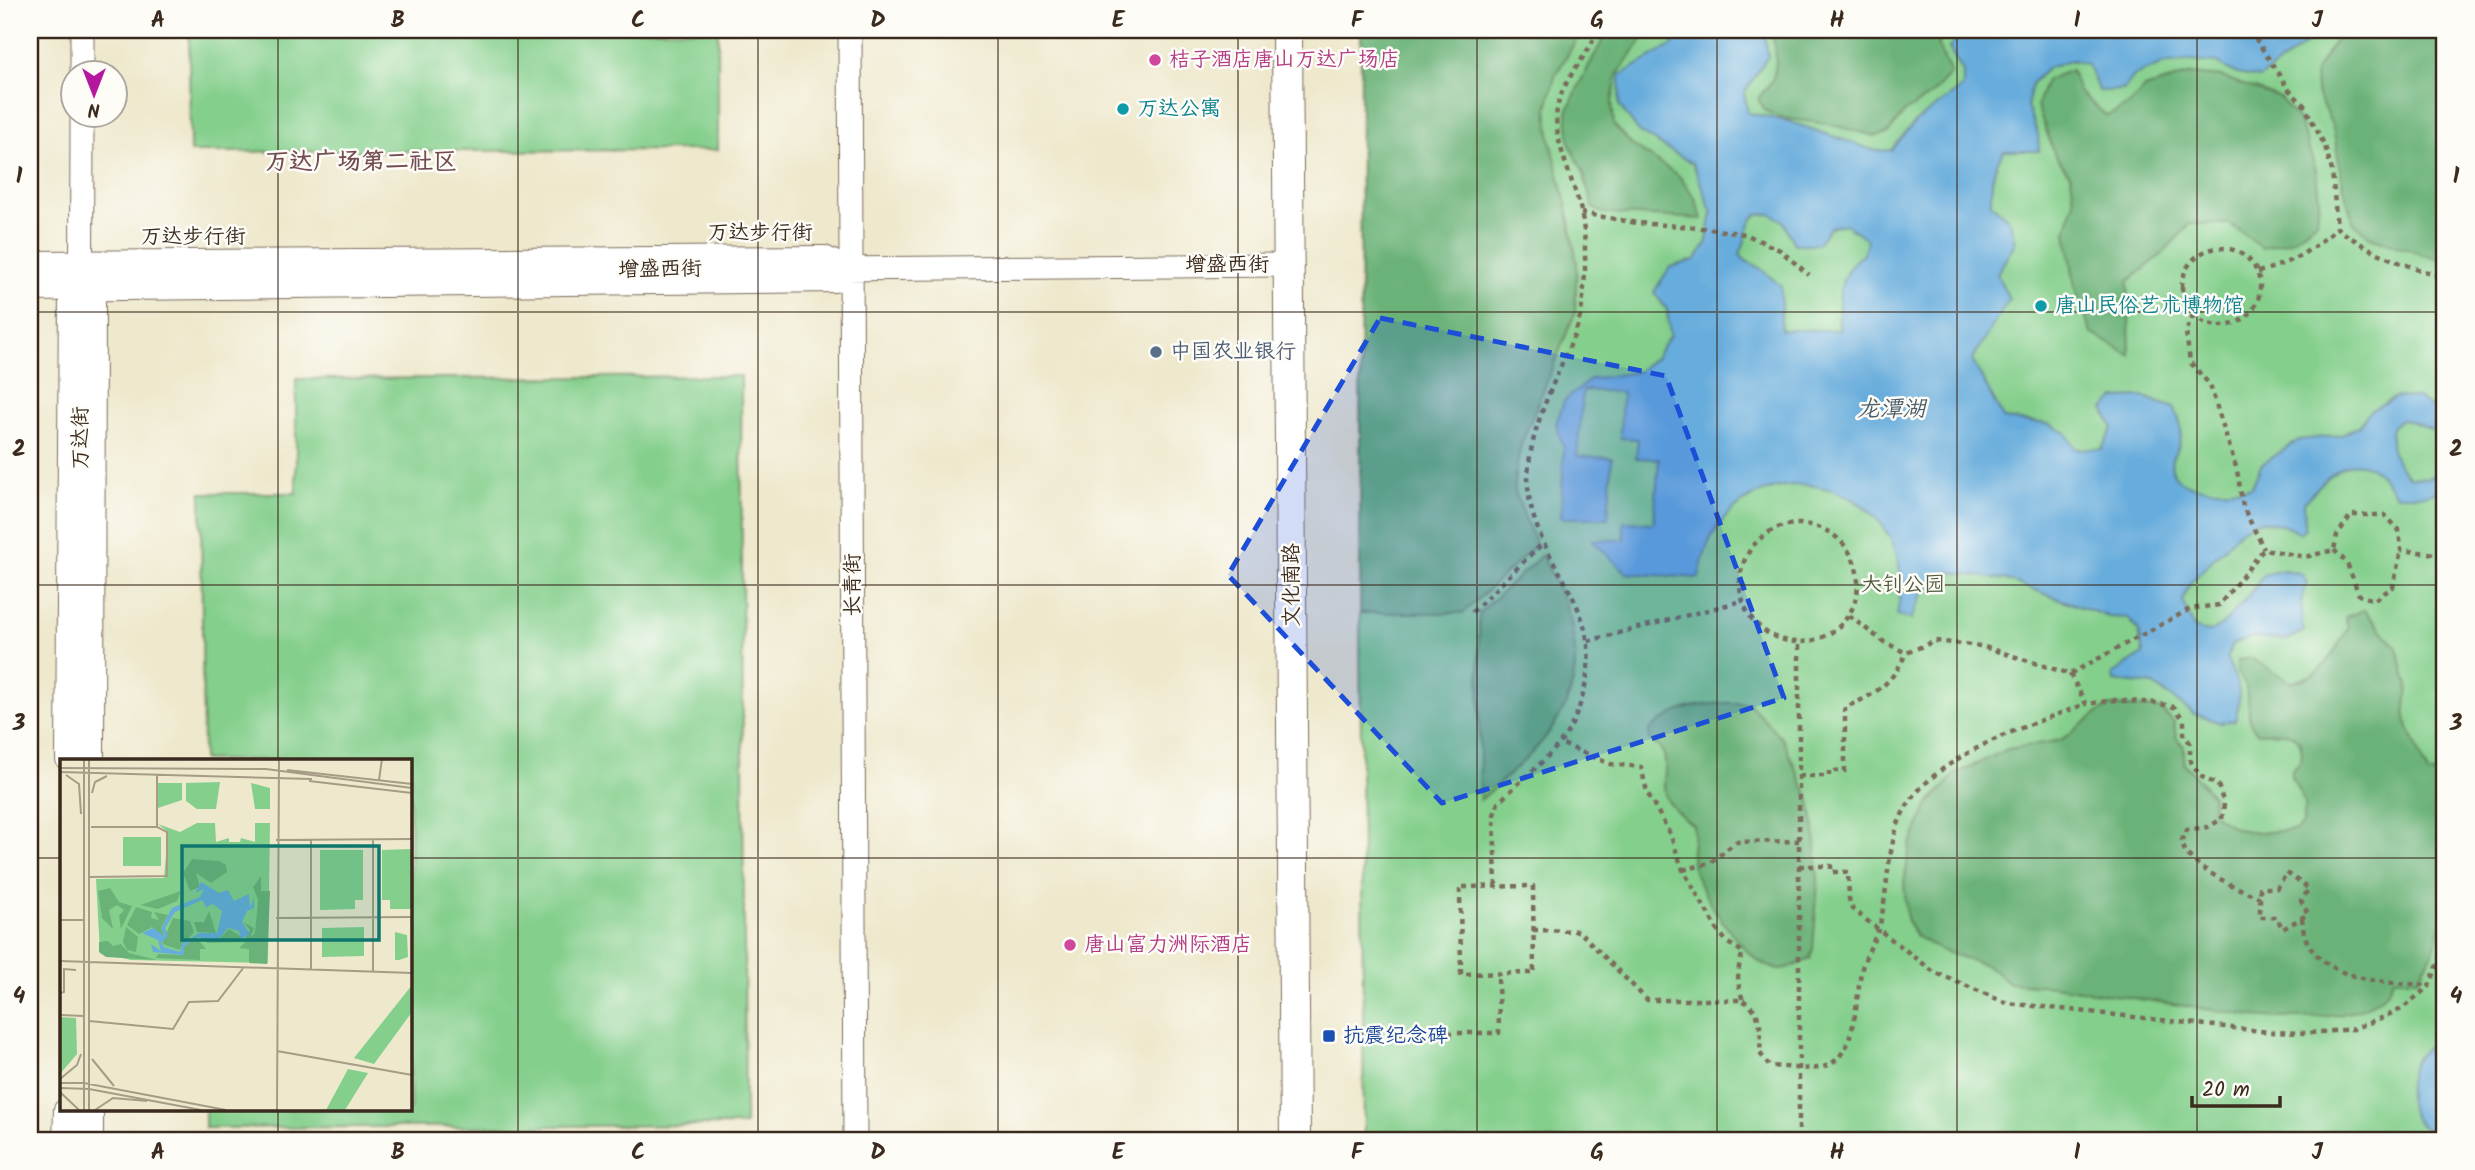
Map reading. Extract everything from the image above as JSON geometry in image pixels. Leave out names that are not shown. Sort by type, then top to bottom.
[{"type":"street","points":[[82,30],[82,60]]},
{"type":"street","name":"长青街","points":[[850,30],[855,1140]]},
{"type":"street","name":"文化南路","points":[[1287,30],[1295,1140]]},
{"type":"street","name":"万达街","points":[[80,759],[82,130]]},
{"type":"street","points":[[30,261],[82,280]]},
{"type":"street","name":"增盛西街","points":[[30,276],[82,280],[852,268],[1290,265]]},
{"type":"street","points":[[30,292],[82,280]]},
{"type":"street","points":[[65,759],[82,280]]},
{"type":"street","points":[[82,280],[95,759]]},
{"type":"street","points":[[62,1140],[63,1110]]},
{"type":"street","points":[[79,1110],[79,1140]]},
{"type":"street","points":[[94,1110],[94,1140]]},
{"type":"path","points":[[1496,886],[1494,815],[1498,803],[1560,743],[1575,721],[1586,681],[1588,641],[1576,603],[1543,543],[1528,496],[1528,478],[1533,435],[1576,330],[1581,311],[1584,264],[1581,213],[1559,134],[1556,112],[1561,90],[1593,43],[1598,30]]},
{"type":"path","points":[[2250,30],[2289,90],[2304,105],[2325,146],[2332,171],[2337,228],[2361,246],[2421,271],[2445,277]]},
{"type":"path","points":[[1581,213],[1637,223],[1745,234],[1780,250],[1809,275]]},
{"type":"path","points":[[2258,272],[2284,265],[2308,253],[2337,228]]},
{"type":"path","points":[[2218,247],[2242,253],[2258,272],[2261,286],[2253,311],[2243,320],[2231,325],[2204,323],[2193,315],[2182,293],[2182,280],[2194,258],[2218,247]]},
{"type":"path","points":[[2193,315],[2186,332],[2190,362],[2210,385],[2237,470],[2243,507],[2264,549]]},
{"type":"path","points":[[2351,515],[2385,515],[2399,530],[2401,550],[2393,587],[2374,600],[2359,595],[2347,563],[2334,550],[2337,535],[2351,515]]},
{"type":"path","points":[[1798,523],[1817,526],[1834,534],[1847,547],[1856,563],[1859,581],[1857,599],[1849,616],[1835,631],[1818,640],[1799,643],[1780,640],[1763,631],[1750,617],[1742,601],[1739,582],[1742,564],[1751,548],[1764,534],[1780,526],[1798,523]]},
{"type":"path","points":[[1472,612],[1543,543]]},
{"type":"path","points":[[2264,549],[2305,557],[2334,550]]},
{"type":"path","points":[[2070,674],[2190,609],[2219,604],[2264,549]]},
{"type":"path","points":[[2401,550],[2445,555]]},
{"type":"path","points":[[1588,641],[1742,601]]},
{"type":"path","points":[[1849,616],[1884,642],[1906,653]]},
{"type":"path","points":[[1799,776],[1829,776],[1829,771],[1845,771],[1844,707],[1867,699],[1887,684],[1899,669],[1906,653],[1935,641],[1981,646],[2070,674],[2086,704]]},
{"type":"path","points":[[1798,1140],[1799,643]]},
{"type":"path","points":[[1560,743],[1610,764],[1641,767],[1647,792],[1670,834],[1683,870],[1718,931],[1728,943],[1743,952],[1737,985],[1743,1000],[1756,1012],[1761,1030],[1760,1053],[1769,1066],[1823,1067],[1839,1058],[1853,1032],[1863,965],[1879,928],[1890,853],[1904,810],[1932,776],[2004,734],[2086,704],[2115,701],[2157,703],[2174,707],[2184,720],[2184,734],[2190,743],[2190,760],[2200,776],[2218,785],[2224,804],[2222,819],[2208,827],[2187,830],[2182,841],[2185,853],[2220,881],[2260,898]]},
{"type":"path","points":[[1683,870],[1710,863],[1736,842],[1799,841]]},
{"type":"path","points":[[1799,866],[1831,866],[1831,872],[1848,872],[1849,899],[1853,909],[1934,972],[2007,1003],[2246,1029],[2310,1033],[2354,1029],[2402,1009],[2428,985],[2445,948]]},
{"type":"path","points":[[2287,873],[2309,889],[2301,900],[2308,914],[2283,929],[2276,917],[2260,917],[2260,898],[2260,888],[2277,888],[2287,873]]},
{"type":"path","points":[[1533,886],[1533,930],[1534,973],[1461,974],[1460,887],[1533,886]]},
{"type":"path","points":[[2302,918],[2305,939],[2319,959],[2357,978],[2428,985]]},
{"type":"path","points":[[1533,930],[1579,931],[1647,1000],[1743,1000]]},
{"type":"path","points":[[1348,1034],[1499,1032],[1498,974]]},
{"type":"highlighted area","points":[[1380,318],[1666,376],[1784,698],[1442,803],[1228,575]]},
{"type":"green space","points":[[189,30],[718,30],[718,150],[190,152]]},
{"type":"green space","name":"大钊公园","points":[[1361,30],[2445,30],[2445,1140],[1364,1140],[1360,613]]},
{"type":"green space","points":[[1361,30],[1582,30],[1555,76],[1547,108],[1551,142],[1577,263],[1575,313],[1521,444],[1515,476],[1515,492],[1536,545],[1463,613],[1360,613]]},
{"type":"green space","points":[[1608,30],[1649,30],[1617,75],[1612,102],[1614,125],[1632,145],[1679,176],[1695,198],[1702,219],[1603,213],[1593,208],[1583,171],[1570,145],[1567,112]]},
{"type":"green space","points":[[1766,30],[1954,30],[1937,44],[1951,74],[1931,95],[1905,112],[1888,133],[1876,136],[1828,124],[1783,118],[1766,111],[1758,99],[1772,80],[1775,68],[1775,46]]},
{"type":"green space","points":[[2349,30],[2445,30],[2445,260],[2370,237],[2353,222],[2342,181],[2333,127],[2316,92],[2315,72],[2337,37]]},
{"type":"green space","points":[[2071,70],[2079,92],[2107,116],[2129,105],[2145,88],[2191,74],[2222,77],[2280,98],[2299,121],[2316,170],[2319,200],[2317,221],[2293,240],[2262,248],[2230,224],[2190,224],[2160,256],[2128,282],[2130,355],[2091,333],[2075,287],[2066,232],[2074,201],[2071,176],[2055,155],[2037,105],[2046,80]]},
{"type":"green space","points":[[741,376],[745,1125],[205,1128],[205,1110],[411,1110],[411,759],[203,759],[201,493],[296,493],[296,379]]},
{"type":"green space","points":[[1542,555],[1565,602],[1574,642],[1575,670],[1569,696],[1558,719],[1543,740],[1480,800],[1479,613]]},
{"type":"green space","points":[[2364,610],[2397,648],[2408,685],[2405,719],[2428,774],[2445,775],[2445,914],[2433,952],[2418,979],[2394,979],[2385,993],[2358,1010],[2322,1017],[2252,1016],[2053,986],[2010,983],[1988,966],[1940,950],[1916,936],[1907,921],[1904,883],[1910,845],[1928,805],[1955,774],[2008,749],[2061,740],[2111,706],[2159,709],[2174,722],[2176,737],[2184,746],[2184,763],[2212,795],[2213,813],[2223,821],[2252,832],[2296,830],[2303,824],[2305,804],[2292,777],[2292,769],[2301,761],[2300,743],[2290,734],[2258,733],[2250,723],[2246,687],[2237,670],[2238,660],[2251,658],[2291,682],[2303,679],[2320,669],[2332,656],[2348,628],[2345,617]]},
{"type":"green space","points":[[1749,703],[1783,740],[1810,801],[1815,829],[1818,881],[1813,949],[1810,959],[1787,968],[1767,966],[1754,957],[1716,912],[1693,868],[1693,825],[1668,801],[1664,789],[1664,757],[1661,749],[1649,739],[1649,730],[1677,712],[1695,706]]},
{"type":"water","name":"龙潭湖","points":[[1673,30],[1760,30],[1765,37],[1768,56],[1744,93],[1748,113],[1788,121],[1876,151],[1891,150],[1915,122],[1963,87],[1963,72],[1949,48],[1960,35],[1976,30],[2102,30],[2112,36],[2167,32],[2247,41],[2292,33],[2295,30],[2324,30],[2260,78],[2237,74],[2217,63],[2188,61],[2163,64],[2134,76],[2123,90],[2099,91],[2087,64],[2072,60],[2048,68],[2032,83],[2027,107],[2038,134],[2039,151],[2004,151],[1997,164],[1991,189],[1991,204],[2010,221],[2015,243],[1997,274],[2009,299],[1972,360],[2004,419],[2049,424],[2066,433],[2076,449],[2102,449],[2113,428],[2104,409],[2115,398],[2144,397],[2174,408],[2180,421],[2181,435],[2172,459],[2172,471],[2178,479],[2201,488],[2252,487],[2261,465],[2299,440],[2342,435],[2358,426],[2371,410],[2396,397],[2418,398],[2436,411],[2445,413],[2445,435],[2401,420],[2392,427],[2393,454],[2409,477],[2426,478],[2445,471],[2445,489],[2425,495],[2396,495],[2372,468],[2350,464],[2328,477],[2304,502],[2305,529],[2300,533],[2280,524],[2259,521],[2243,528],[2191,582],[2182,600],[2194,628],[2207,632],[2215,630],[2227,620],[2263,575],[2284,570],[2302,574],[2307,583],[2301,602],[2304,631],[2287,640],[2251,637],[2233,644],[2227,659],[2236,682],[2239,702],[2235,720],[2221,723],[2194,714],[2154,685],[2114,681],[2113,674],[2143,654],[2139,631],[2128,618],[2109,617],[2007,580],[1948,572],[1923,592],[1911,619],[1897,615],[1899,563],[1894,546],[1881,523],[1862,505],[1841,493],[1816,486],[1792,485],[1767,490],[1744,502],[1724,519],[1714,532],[1699,578],[1626,573],[1592,540],[1624,540],[1624,522],[1654,523],[1659,459],[1636,458],[1638,439],[1620,438],[1622,392],[1583,390],[1577,456],[1612,458],[1608,518],[1561,518],[1564,449],[1556,424],[1564,401],[1591,379],[1637,372],[1655,358],[1670,335],[1667,310],[1654,292],[1670,267],[1695,260],[1706,245],[1712,213],[1693,164],[1639,132],[1619,105],[1620,75],[1673,45]],"holes":[[[1771,214],[1783,221],[1794,244],[1818,244],[1830,227],[1846,224],[1867,240],[1863,253],[1849,268],[1842,283],[1839,330],[1781,330],[1781,286],[1740,254],[1756,215]]]},
{"type":"water","points":[[2445,1030],[2445,1134],[2429,1131],[2418,1122],[2410,1106],[2408,1088],[2414,1062]]},
{"type":"place","name":"桔子酒店唐山万达广场店","points":[[1155,60]]},
{"type":"place","name":"万达公寓","points":[[1123,109]]},
{"type":"place","name":"唐山民俗艺术博物馆","points":[[2041,306]]},
{"type":"place","name":"中国农业银行","points":[[1156,352]]},
{"type":"place","name":"唐山富力洲际酒店","points":[[1070,945]]},
{"type":"place","name":"抗震纪念碑","points":[[1329,1036]]},
{"type":"district","name":"万达广场第二社区","points":[[361,162]]}]
